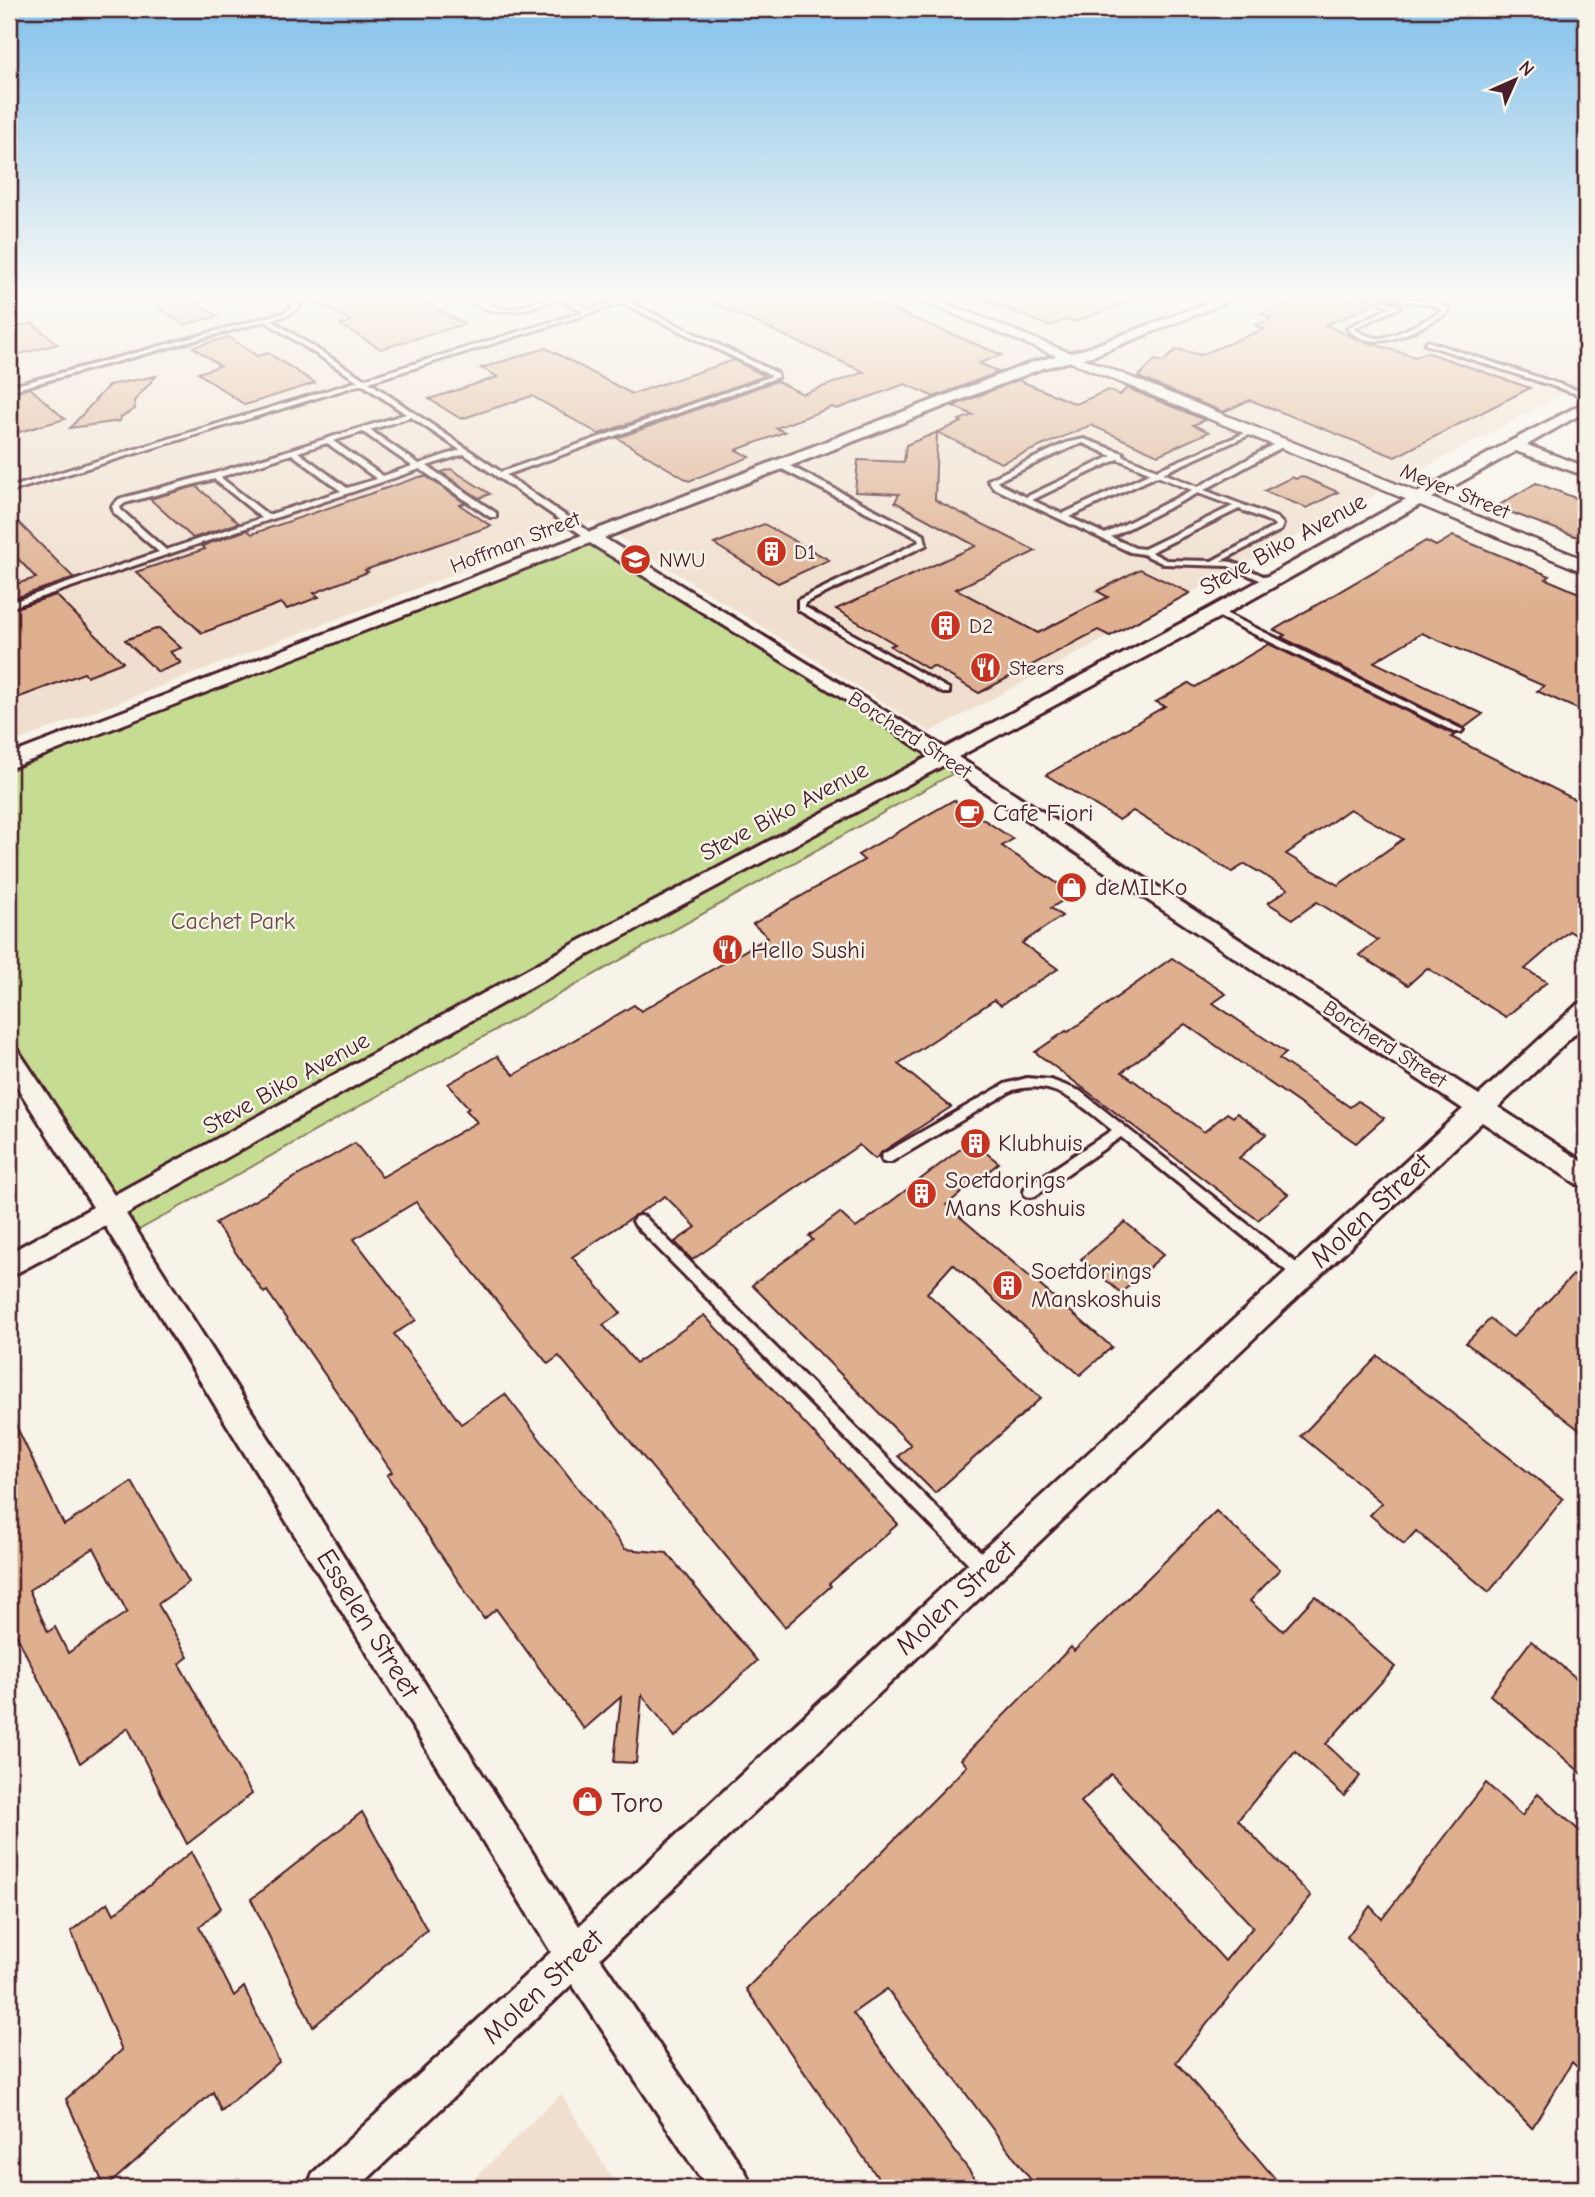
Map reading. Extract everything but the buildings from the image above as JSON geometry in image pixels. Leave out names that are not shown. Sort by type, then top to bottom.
[{"type":"street","name":"Hoffman Street","points":[[9,762],[949,400]]},
{"type":"street","name":"Meyer Street","points":[[1174,400],[1586,567]]},
{"type":"street","name":"Steve Biko Avenue","points":[[9,1266],[580,950],[1216,612],[1586,406]]},
{"type":"street","points":[[1514,445],[1586,472]]},
{"type":"street","name":"Borcherd Street","points":[[591,537],[866,705],[1586,1177]]},
{"type":"street","name":"Molen Street","points":[[328,2188],[1300,1274],[1586,1010]]},
{"type":"street","name":"Esselen Street","points":[[9,1055],[110,1211],[575,1955],[731,2188]]},
{"type":"lane","points":[[9,489],[302,400]]},
{"type":"lane","name":"Borcherd Street","points":[[391,400],[591,537]]},
{"type":"lane","points":[[500,475],[712,400]]},
{"type":"lane","points":[[165,553],[117,511],[116,506],[139,496],[215,476],[412,414]]},
{"type":"lane","points":[[364,429],[493,515]]},
{"type":"lane","points":[[1062,517],[1252,432]]},
{"type":"lane","points":[[327,440],[383,479]]},
{"type":"lane","points":[[1214,562],[1278,528],[1279,524],[1084,441],[993,478],[997,486],[1164,562],[1229,564],[1269,582]]},
{"type":"lane","points":[[1105,537],[1281,444]]},
{"type":"lane","points":[[292,451],[346,491]]},
{"type":"lane","points":[[9,606],[465,451]]},
{"type":"lane","points":[[1026,500],[1120,455]]},
{"type":"lane","points":[[781,465],[921,537],[923,543],[801,602],[801,608],[946,691]]},
{"type":"lane","points":[[215,476],[267,518]]},
{"type":"lane","points":[[1145,552],[1239,506]]},
{"type":"lane","points":[[1216,612],[1458,730]]},
{"type":"lane","points":[[887,1158],[1009,1087],[1026,1081],[1044,1081],[1076,1094],[1300,1274]]},
{"type":"lane","points":[[1030,1192],[1120,1131]]},
{"type":"lane","points":[[640,1221],[985,1569]]},
{"type":"shaded area","points":[[9,400],[1553,400],[930,732],[593,521],[9,744]]},
{"type":"shaded area","points":[[561,2094],[618,2188],[465,2188]]},
{"type":"green space","name":"Cachet Park","points":[[601,539],[961,769],[130,1235],[9,1046],[9,769]]},
{"type":"place","name":"D1","points":[[771,552]]},
{"type":"place","name":"NWU","points":[[636,560]]},
{"type":"place","name":"D2","points":[[946,626]]},
{"type":"place","name":"Steers","points":[[986,668]]},
{"type":"place","name":"Cafe Fiori","points":[[970,813]]},
{"type":"place","name":"deMILKo","points":[[1072,887]]},
{"type":"place","name":"Hello Sushi","points":[[728,950]]},
{"type":"place","name":"Klubhuis","points":[[975,1143]]},
{"type":"place","name":"Soetdorings Mans Koshuis","points":[[922,1194]]},
{"type":"place","name":"Soetdorings Manskoshuis","points":[[1008,1285]]},
{"type":"place","name":"Toro","points":[[588,1802]]}]
